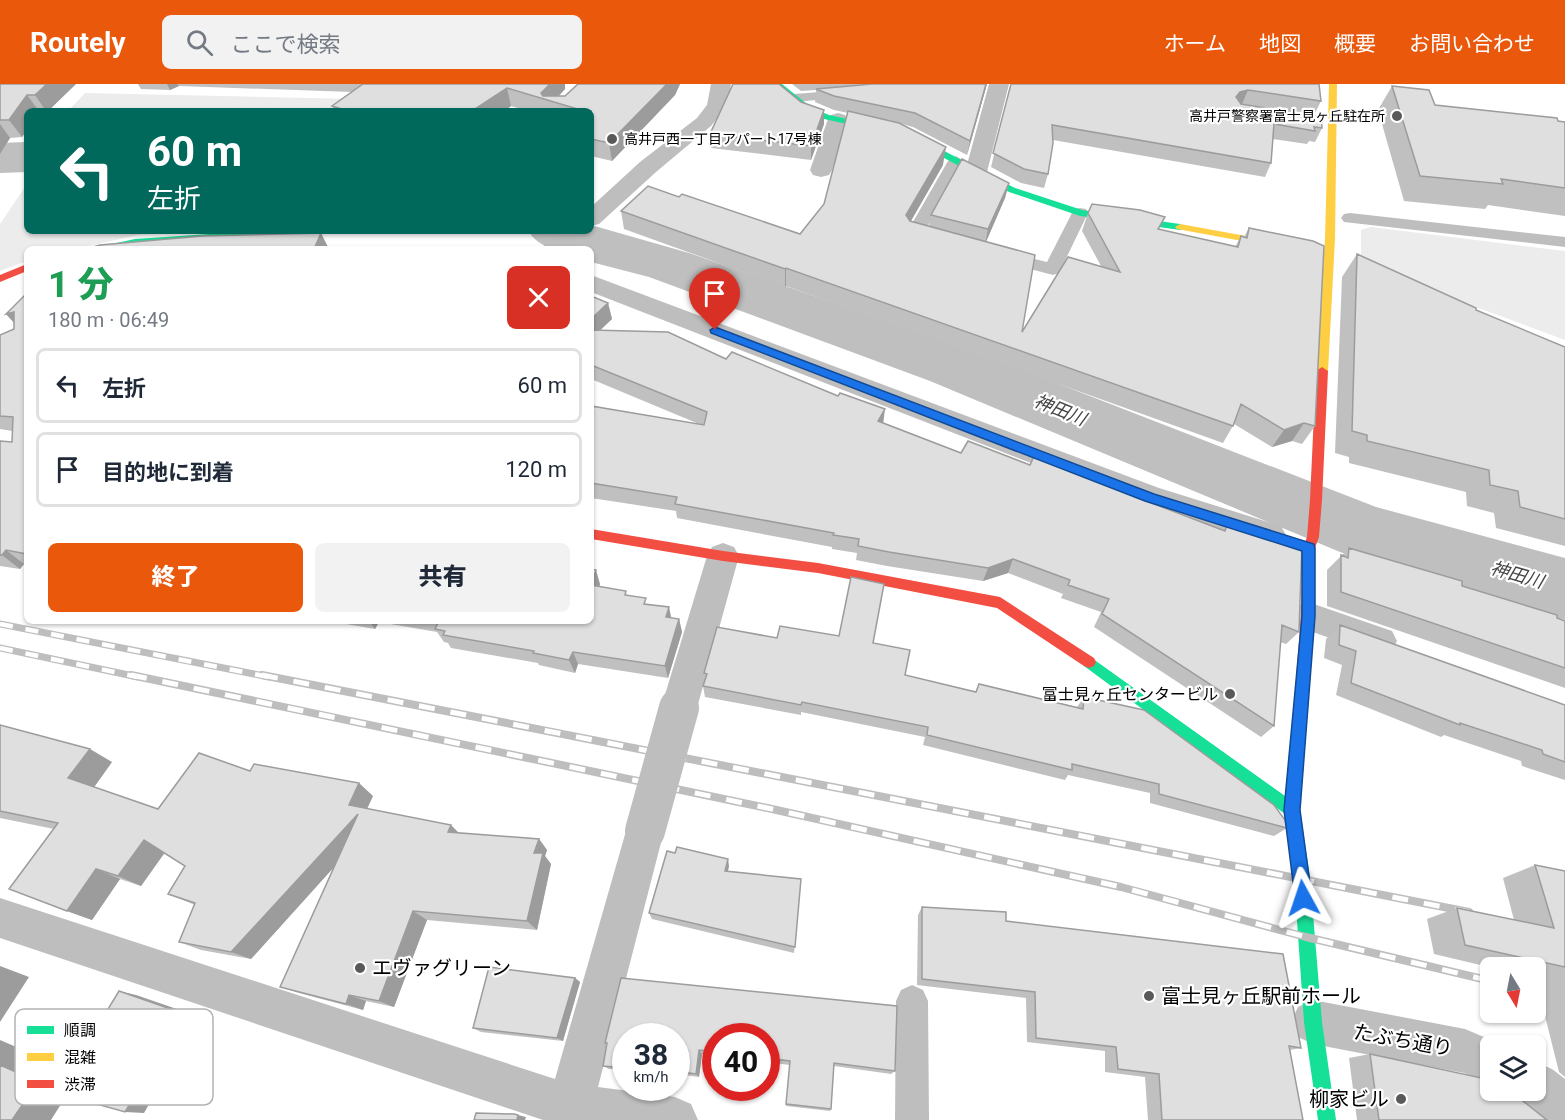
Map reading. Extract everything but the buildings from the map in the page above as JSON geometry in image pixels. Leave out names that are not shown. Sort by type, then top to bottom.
[{"type":"street","points":[[594,216],[648,167],[704,122],[717,106],[721,84]]},
{"type":"street","points":[[777,84],[809,110],[905,134],[1012,190],[1080,213],[1147,221],[1301,249]]},
{"type":"street","points":[[976,172],[999,84]]},
{"type":"street","points":[[1327,1120],[1313,1022],[1302,878],[1292,810],[1316,500],[1323,256],[1333,126],[1333,84]]},
{"type":"street","points":[[821,170],[838,119]]},
{"type":"street","points":[[1310,123],[1333,126]]},
{"type":"street","points":[[116,246],[135,242],[253,234]]},
{"type":"street","points":[[556,246],[571,234]]},
{"type":"street","points":[[1323,256],[1344,264]]},
{"type":"street","points":[[0,279],[24,268]]},
{"type":"street","points":[[594,284],[1150,497],[1311,542]]},
{"type":"street","points":[[594,534],[723,556],[818,568],[1000,603],[1078,654],[1292,810]]},
{"type":"street","points":[[568,1113],[723,556]]},
{"type":"street","points":[[1308,616],[1412,652]]},
{"type":"street","points":[[0,918],[568,1113],[675,1120]]},
{"type":"street","name":"たぶち通り","points":[[1313,1022],[1466,1052],[1480,1058]]},
{"type":"street","points":[[1546,1093],[1565,1107]]},
{"type":"lane","points":[[794,98],[861,93]]},
{"type":"lane","points":[[950,243],[915,234],[956,161]]},
{"type":"lane","points":[[984,251],[1053,269],[1080,213]]},
{"type":"lane","points":[[1350,219],[1565,242]]},
{"type":"lane","points":[[912,1001],[912,1120]]},
{"type":"shaded area","points":[[85,93],[355,99],[346,108],[71,108]]},
{"type":"shaded area","points":[[24,188],[24,234],[153,234],[88,246],[24,246],[24,262],[0,271],[0,224]]},
{"type":"shaded area","points":[[1371,227],[1565,251],[1565,340],[1454,299],[1361,260],[1361,230]]},
{"type":"waterway","name":"神田川","points":[[0,158],[24,157]]},
{"type":"waterway","name":"神田川","points":[[564,234],[607,249],[669,265],[952,366],[1181,460],[1365,532],[1565,589]]},
{"type":"railway","points":[[0,624],[269,677]]},
{"type":"railway","points":[[0,648],[138,677]]},
{"type":"railway","points":[[131,675],[772,809],[1121,887],[1306,937],[1480,978]]},
{"type":"railway","points":[[262,675],[1469,912]]},
{"type":"railway","points":[[1546,993],[1565,997]]},
{"type":"traffic: fast","points":[[777,84],[809,110],[827,117],[905,134],[1012,190],[1080,213],[1180,227]]},
{"type":"traffic: fast","points":[[116,246],[135,242],[253,234]]},
{"type":"traffic: fast","points":[[1089,662],[1292,810]]},
{"type":"traffic: fast","points":[[1301,703],[1292,810],[1302,878],[1313,1022],[1327,1120]]},
{"type":"traffic: slow","points":[[1322,371],[1330,239],[1333,84]]},
{"type":"traffic: slow","points":[[1180,227],[1285,246]]},
{"type":"traffic: jam","points":[[0,279],[24,268]]},
{"type":"traffic: jam","points":[[1301,703],[1308,616],[1309,548],[1313,537],[1316,500],[1322,371]]},
{"type":"traffic: jam","points":[[594,534],[723,556],[818,568],[1000,603],[1089,662]]},
{"type":"place","name":"高井戸警察署富士見ヶ丘駐在所","points":[[1397,116]]},
{"type":"place","name":"高井戸西一丁目アパート17号棟","points":[[612,139]]},
{"type":"place","name":"富士見ヶ丘センタービル","points":[[1230,694]]},
{"type":"place","name":"エヴァグリーン","points":[[360,968]]},
{"type":"place","name":"富士見ヶ丘駅前ホール","points":[[1149,996]]},
{"type":"place","name":"柳家ビル","points":[[1401,1099]]},
{"type":"route","points":[[715,330],[1150,497],[1309,548],[1308,616],[1292,810],[1303,898]]}]
